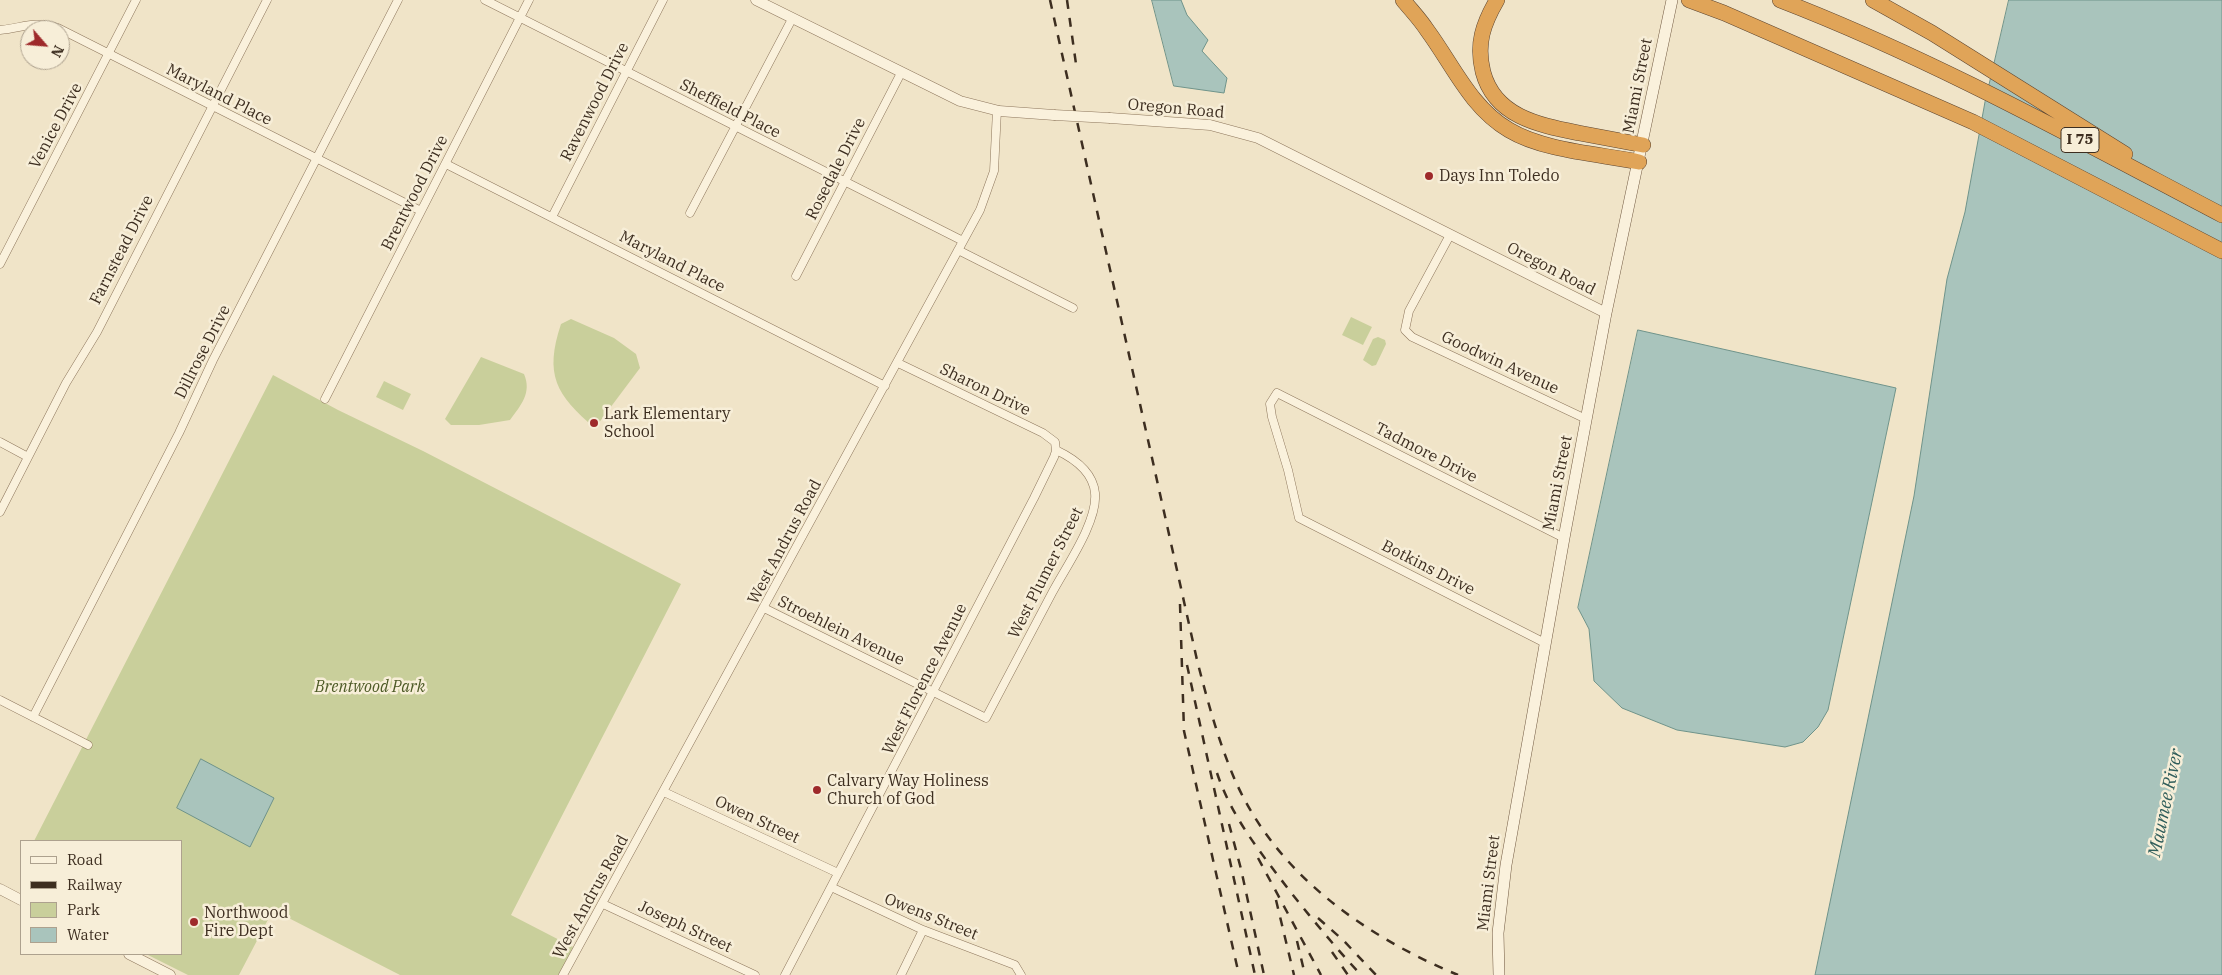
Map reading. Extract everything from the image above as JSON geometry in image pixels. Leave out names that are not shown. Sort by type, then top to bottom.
[{"type":"highway","points":[[1403,0],[1427,30],[1481,109],[1509,130],[1540,142],[1639,162]]},
{"type":"highway","points":[[1497,0],[1485,20],[1480,37],[1480,58],[1486,81],[1496,100],[1506,109],[1522,118],[1542,125],[1643,145]]},
{"type":"highway","name":"I 75","points":[[1689,0],[1914,94],[1973,122],[2222,251]]},
{"type":"highway","name":"I 75","points":[[1780,0],[1820,15],[1992,94],[2222,215]]},
{"type":"highway","points":[[1873,0],[1932,34],[2222,215]]},
{"type":"main road","name":"Miami Street","points":[[1499,975],[1498,933],[1506,865],[1545,643],[1606,313],[1643,145],[1672,0]]},
{"type":"street","name":"Venice Drive","points":[[0,264],[136,0]]},
{"type":"street","name":"Farnstead Drive","points":[[0,512],[69,378],[97,332],[211,106],[267,0]]},
{"type":"street","name":"Dillrose Drive","points":[[33,717],[398,0]]},
{"type":"street","name":"Sheffield Place","points":[[485,0],[963,241]]},
{"type":"street","name":"Brentwood Drive","points":[[325,398],[529,0]]},
{"type":"street","name":"Ravenwood Drive","points":[[552,217],[663,0]]},
{"type":"street","name":"Oregon Road","points":[[756,0],[960,101],[997,110],[1210,125],[1249,134],[1606,313]]},
{"type":"street","points":[[690,213],[792,19]]},
{"type":"street","name":"Maryland Place","points":[[0,30],[29,23],[44,24],[58,28],[421,211]]},
{"type":"street","name":"Rosedale Drive","points":[[796,276],[901,73]]},
{"type":"street","name":"West Andrus Road","points":[[563,975],[980,210],[991,181],[996,153],[997,110]]},
{"type":"street","name":"Maryland Place","points":[[446,164],[885,386]]},
{"type":"street","name":"Goodwin Avenue","points":[[1450,235],[1410,311],[1404,330],[1412,337],[1586,420]]},
{"type":"street","points":[[958,250],[1073,308]]},
{"type":"street","name":"Sharon Drive","points":[[898,363],[1043,433],[1051,438],[1056,448]]},
{"type":"street","name":"Botkins Drive","points":[[1277,393],[1270,404],[1272,417],[1288,470],[1299,518],[1545,643]]},
{"type":"street","name":"Tadmore Drive","points":[[1277,393],[1564,538]]},
{"type":"street","points":[[0,442],[28,457]]},
{"type":"street","name":"West Florence Avenue","points":[[785,975],[1038,490],[1056,448]]},
{"type":"street","name":"West Plumer Street","points":[[986,718],[1078,545],[1094,506],[1095,490],[1087,474],[1072,458],[1056,448]]},
{"type":"street","name":"Stroehlein Avenue","points":[[764,608],[986,718]]},
{"type":"street","points":[[0,700],[88,745]]},
{"type":"street","name":"Owen Street","points":[[664,792],[838,873]]},
{"type":"street","name":"Owens Street","points":[[831,887],[923,930],[1012,964],[1021,973]]},
{"type":"street","points":[[0,889],[20,899]]},
{"type":"street","name":"Joseph Street","points":[[603,904],[755,975]]},
{"type":"street","points":[[901,975],[923,930]]},
{"type":"street","points":[[131,955],[170,975]]},
{"type":"green space","points":[[1351,317],[1372,327],[1363,345],[1342,335]]},
{"type":"green space","points":[[571,319],[614,338],[636,354],[640,368],[595,428],[571,405],[563,394],[557,383],[554,371],[556,342],[561,324]]},
{"type":"green space","points":[[1378,337],[1385,340],[1386,344],[1376,365],[1372,366],[1363,360],[1373,339]]},
{"type":"green space","points":[[481,357],[524,374],[527,387],[524,398],[510,420],[479,425],[451,425],[445,419]]},
{"type":"green space","name":"Brentwood Park","points":[[273,375],[338,410],[423,451],[681,584],[511,915],[573,947],[559,975],[400,975],[273,910],[239,975],[188,975],[148,955],[182,955],[182,840],[35,840]]},
{"type":"green space","points":[[384,381],[411,394],[403,410],[376,397]]},
{"type":"water","points":[[1152,0],[1181,0],[1187,15],[1208,40],[1202,51],[1227,78],[1224,93],[1174,86]]},
{"type":"water","name":"Maumee River","points":[[2009,0],[2222,0],[2222,975],[1815,975],[1914,496],[1947,279],[1965,212],[1985,102]]},
{"type":"water","points":[[1638,330],[1896,388],[1828,710],[1818,727],[1803,742],[1785,747],[1677,730],[1622,708],[1594,681],[1589,629],[1578,608]]},
{"type":"water","points":[[201,759],[274,798],[250,847],[177,808]]},
{"type":"railway","points":[[1050,0],[1197,660],[1213,717],[1232,773],[1249,808],[1271,840],[1296,869],[1324,896],[1388,940],[1422,959],[1458,975]]},
{"type":"railway","points":[[1067,0],[1076,64]]},
{"type":"railway","points":[[1180,604],[1184,731],[1239,975]]},
{"type":"railway","points":[[1187,665],[1255,975]]},
{"type":"railway","points":[[1217,773],[1239,820],[1258,849],[1306,912],[1361,975]]},
{"type":"railway","points":[[1229,824],[1241,869],[1264,975]]},
{"type":"railway","points":[[1258,858],[1321,975]]},
{"type":"railway","points":[[1276,900],[1294,975]]},
{"type":"railway","points":[[1318,918],[1343,940],[1376,975]]},
{"type":"railway","points":[[1297,941],[1305,975]]},
{"type":"railway","points":[[1332,952],[1348,975]]},
{"type":"place","name":"Days Inn Toledo","points":[[1429,176]]},
{"type":"place","name":"Lark Elementary School","points":[[594,423]]},
{"type":"place","name":"Calvary Way Holiness Church of God","points":[[817,790]]},
{"type":"place","name":"Northwood Fire Dept","points":[[194,922]]}]
